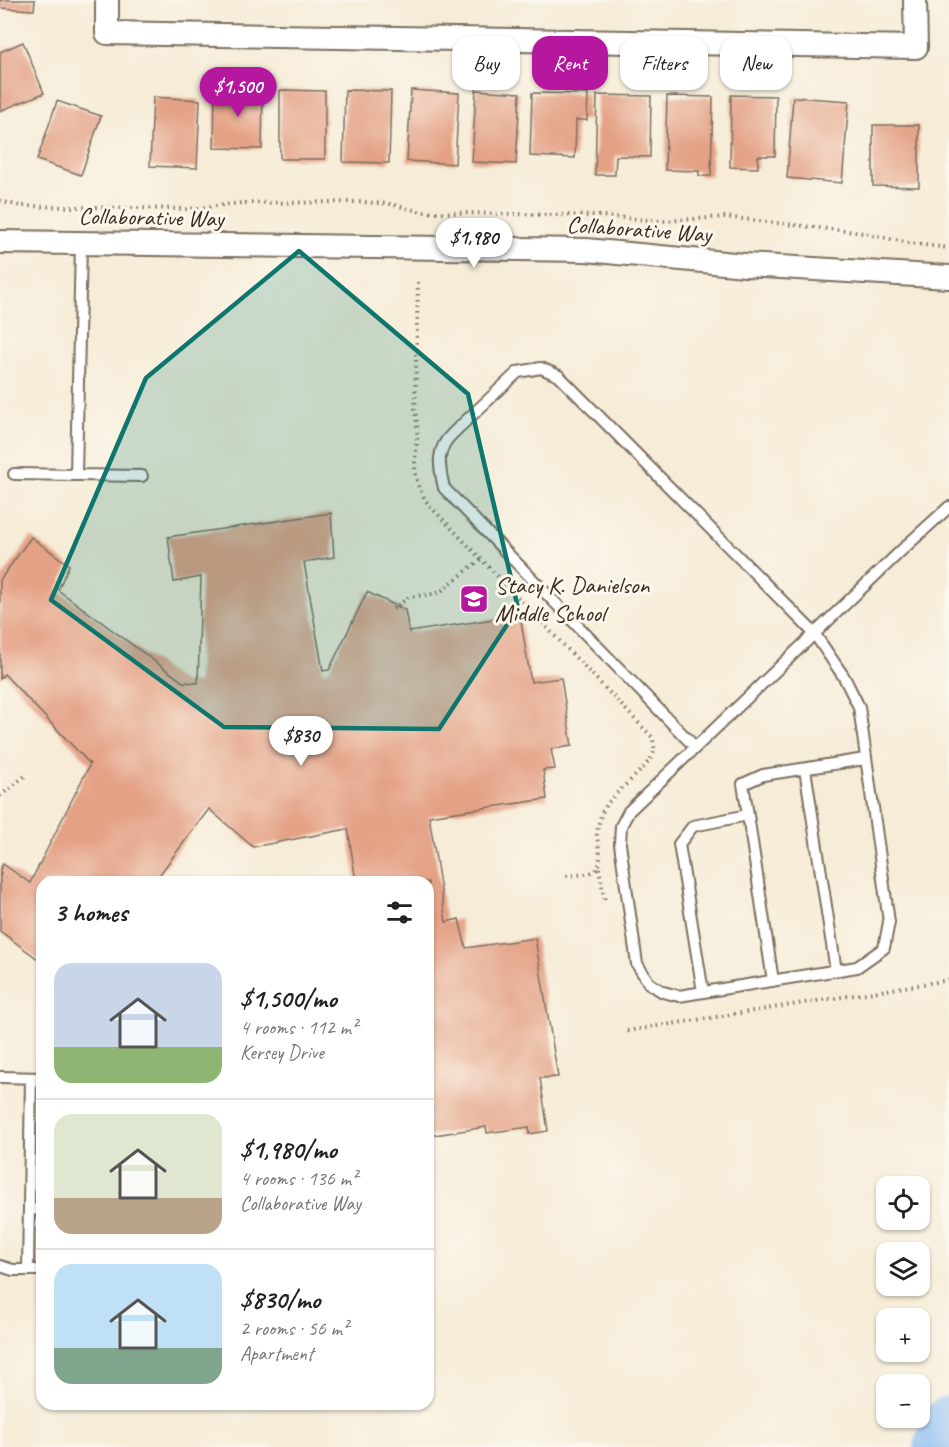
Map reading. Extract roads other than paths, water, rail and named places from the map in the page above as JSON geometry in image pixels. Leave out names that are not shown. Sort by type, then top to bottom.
[{"type":"street","points":[[107,0],[107,33],[916,47],[915,0]]},
{"type":"street","name":"Collaborative Way","points":[[0,242],[586,250],[746,265],[949,277]]},
{"type":"lane","points":[[76,475],[81,243]]},
{"type":"lane","points":[[695,747],[444,488],[438,460],[448,438],[453,433],[518,372],[541,368],[559,376],[814,633],[844,677],[859,707],[889,922],[884,948],[857,967],[679,996],[663,992],[648,983],[637,964],[620,844],[621,826],[628,811],[695,747],[814,633],[905,546],[949,507]]},
{"type":"lane","points":[[14,474],[142,476]]},
{"type":"lane","points":[[773,981],[744,784],[764,775],[865,759]]},
{"type":"lane","points":[[805,768],[836,971]]},
{"type":"lane","points":[[703,992],[679,844],[693,826],[748,815]]},
{"type":"lane","points":[[0,1077],[36,1078]]},
{"type":"lane","points":[[28,1270],[29,1209],[36,1142]]},
{"type":"lane","points":[[29,1209],[36,1210]]},
{"type":"lane","points":[[0,1266],[13,1270],[36,1270]]},
{"type":"waterway","points":[[934,1447],[946,1418],[949,1417]]},
{"type":"place","name":"Stacy K. Danielson Middle School","points":[[474,599]]}]
